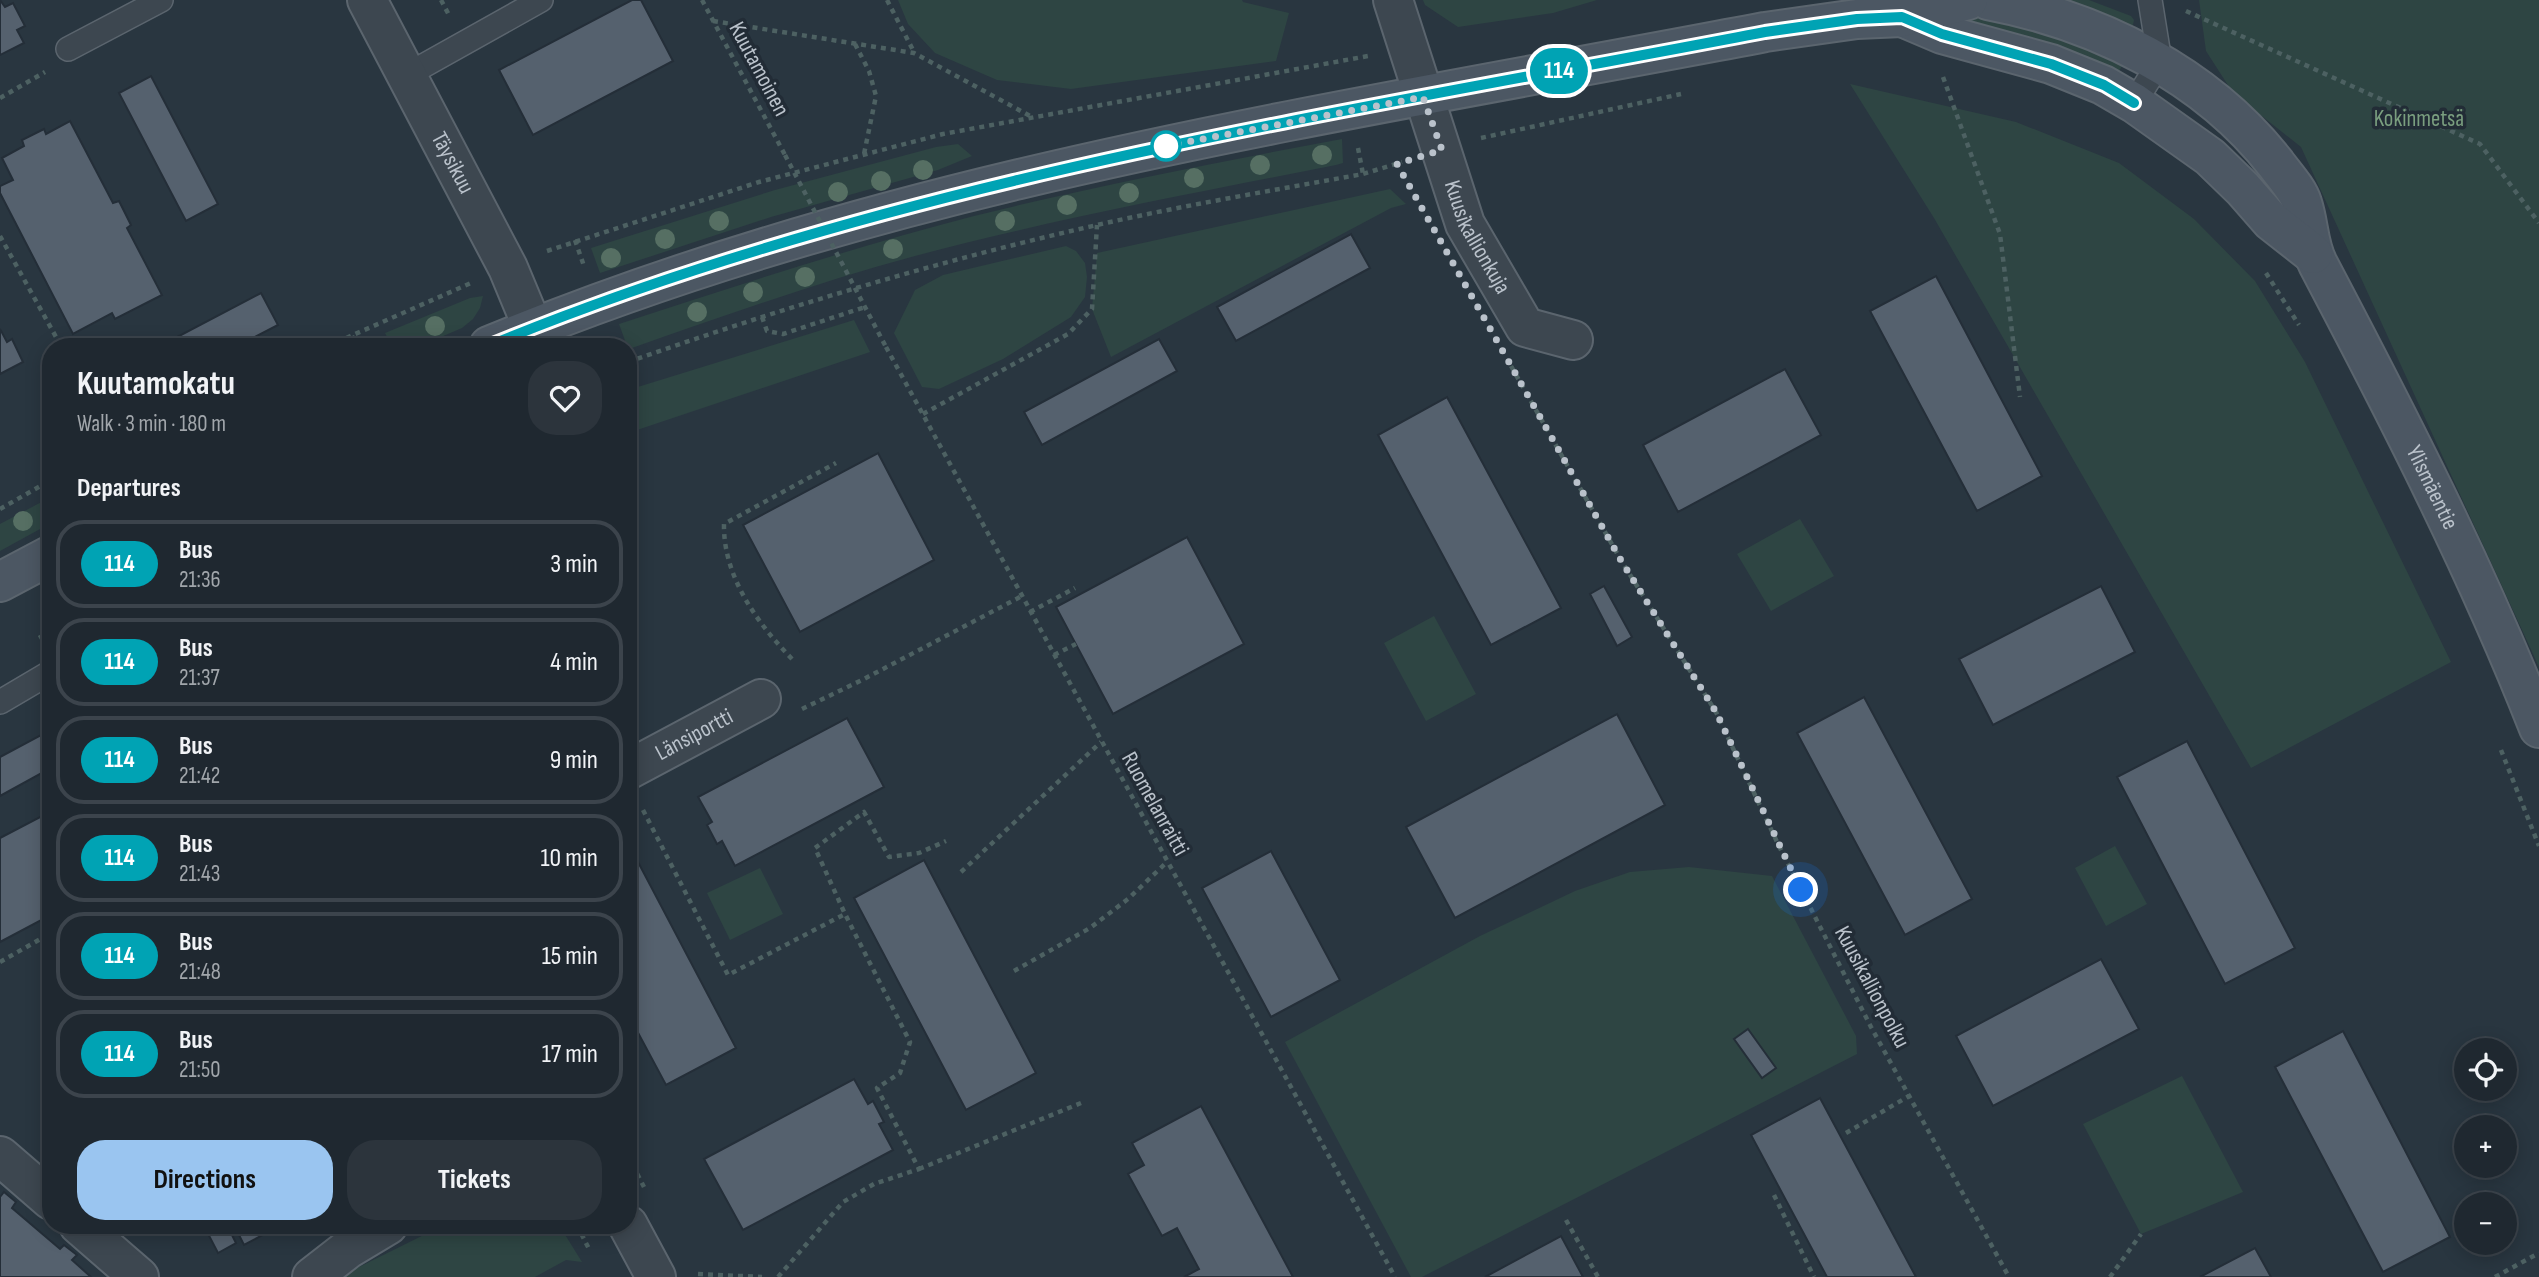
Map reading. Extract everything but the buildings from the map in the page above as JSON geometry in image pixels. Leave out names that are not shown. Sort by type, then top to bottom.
[{"type":"main road","name":"Ylismäentie","points":[[1988,0],[2029,8],[2083,25],[2160,62],[2202,91],[2235,120],[2275,163],[2302,201],[2313,254],[2392,404],[2466,558],[2539,727]]},
{"type":"main road","name":"Ylismäentie","points":[[1423,97],[1765,32],[1857,19],[1902,17],[1950,21],[2104,85],[2134,103],[2210,157],[2272,221],[2313,254]]},
{"type":"main road","points":[[508,338],[738,256],[877,214],[1140,151],[1423,97]]},
{"type":"main road","points":[[0,582],[42,560]]},
{"type":"street","name":"Täysikuu","points":[[367,0],[508,268],[533,328]]},
{"type":"street","name":"Kuusikallionkuja","points":[[1393,0],[1465,224],[1525,327],[1573,340]]},
{"type":"street","name":"Länsiportti","points":[[637,766],[776,707]]},
{"type":"street","points":[[0,1156],[42,1192]]},
{"type":"street","points":[[89,1234],[139,1277]]},
{"type":"street","points":[[312,1277],[348,1249],[373,1234]]},
{"type":"street","points":[[636,1234],[673,1275]]},
{"type":"lane","points":[[68,49],[161,0]]},
{"type":"lane","points":[[407,75],[541,0]]},
{"type":"lane","points":[[2134,103],[2160,62],[2150,0]]},
{"type":"lane","points":[[0,702],[42,677]]},
{"type":"path","name":"Kuutamoinen","points":[[702,0],[865,307]]},
{"type":"path","points":[[887,0],[914,53]]},
{"type":"path","points":[[2182,9],[2480,144],[2539,223]]},
{"type":"path","points":[[713,21],[914,53],[1032,117]]},
{"type":"path","points":[[1950,21],[2000,234],[2020,397]]},
{"type":"path","points":[[854,43],[869,71],[876,96],[864,154]]},
{"type":"path","points":[[347,338],[575,240],[759,182],[943,134],[1339,61]]},
{"type":"path","points":[[0,98],[52,68]]},
{"type":"path","points":[[637,359],[762,317],[895,278],[1097,225],[1363,174],[1501,132],[1685,93]]},
{"type":"path","points":[[1397,164],[1403,175]]},
{"type":"path","points":[[923,414],[1068,334],[1092,309],[1097,225]]},
{"type":"path","points":[[0,236],[2,245],[56,338]]},
{"type":"path","points":[[2266,272],[2301,328]]},
{"type":"path","points":[[762,317],[768,331],[783,334],[865,307]]},
{"type":"path","name":"Ruomelanraitti","points":[[865,307],[1395,1277]]},
{"type":"path","name":"Kuusikallionpolku","points":[[1507,359],[1622,562],[1716,712],[1778,844],[1865,1015],[2009,1277]]},
{"type":"path","points":[[792,659],[767,634],[736,579],[724,545],[724,524],[836,463]]},
{"type":"path","points":[[0,509],[42,485]]},
{"type":"path","points":[[1030,612],[1075,587]]},
{"type":"path","points":[[776,707],[862,680],[1022,596]]},
{"type":"path","points":[[1055,655],[1076,645]]},
{"type":"path","points":[[961,872],[1101,742]]},
{"type":"path","points":[[2497,742],[2536,831],[2539,846]]},
{"type":"path","points":[[641,807],[728,975],[845,914]]},
{"type":"path","points":[[919,1169],[877,1088],[900,1073],[910,1042],[815,849],[864,811],[889,857],[919,853],[946,841]]},
{"type":"path","points":[[1014,971],[1090,928],[1128,899],[1167,862]]},
{"type":"path","points":[[0,962],[42,938]]},
{"type":"path","points":[[1846,1133],[1909,1096]]},
{"type":"path","points":[[778,1277],[843,1202],[874,1184],[919,1169],[1081,1103]]},
{"type":"path","points":[[1774,1195],[1814,1277]]},
{"type":"path","points":[[1566,1220],[1598,1277]]},
{"type":"path","points":[[2110,1277],[2141,1234]]},
{"type":"path","points":[[2495,1277],[2539,1253]]},
{"type":"path","points":[[673,1275],[762,1277]]},
{"type":"green space","points":[[898,0],[1242,0],[1289,13],[1276,61],[1071,89],[997,80],[935,53],[908,24]]},
{"type":"green space","points":[[1423,0],[1597,0],[1553,13],[1458,27],[1425,5]]},
{"type":"green space","points":[[2044,0],[2089,0],[2131,16],[2133,25],[2128,28]]},
{"type":"green space","name":"Kokinmetsä","points":[[2199,0],[2539,0],[2539,667],[2301,147],[2233,93],[2206,51]]},
{"type":"green space","points":[[1973,12],[2004,15],[2121,60],[2122,66],[2119,71],[2112,73],[1969,26],[1967,20]]},
{"type":"green space","points":[[1850,84],[2016,122],[2119,163],[2194,219],[2255,281],[2305,362],[2451,662],[2251,768],[1934,218]]},
{"type":"green space","points":[[1342,139],[1343,163],[1072,218],[915,256],[808,288],[637,346],[637,338],[624,338],[619,324],[929,228],[1157,175]]},
{"type":"green space","points":[[958,144],[972,156],[938,170],[771,217],[600,273],[591,248],[775,190],[936,147]]},
{"type":"green space","points":[[1390,189],[1406,204],[1391,208],[1111,357],[1092,309],[1097,253]]},
{"type":"green space","points":[[1066,246],[1076,251],[1085,263],[1087,277],[1085,297],[1071,317],[1003,359],[939,389],[922,387],[894,333],[915,290],[943,275]]},
{"type":"green space","points":[[483,296],[473,319],[462,328],[439,338],[388,338],[385,333],[470,298]]},
{"type":"green space","points":[[854,320],[870,352],[637,430],[637,387]]},
{"type":"green space","points":[[42,502],[42,528],[0,551],[0,524]]},
{"type":"green space","points":[[1800,519],[1834,576],[1771,611],[1737,554]]},
{"type":"green space","points":[[1434,616],[1476,694],[1426,721],[1384,643]]},
{"type":"green space","points":[[2115,846],[2147,904],[2106,926],[2075,868]]},
{"type":"green space","points":[[1689,867],[1772,876],[1856,1036],[1857,1054],[1422,1277],[1411,1277],[1285,1042],[1480,936],[1575,891],[1630,872]]},
{"type":"green space","points":[[760,868],[783,914],[730,940],[707,893]]},
{"type":"green space","points":[[2182,1076],[2243,1192],[2141,1234],[2083,1124]]},
{"type":"green space","points":[[426,1234],[565,1234],[582,1262],[566,1260],[535,1277],[345,1277],[347,1273]]},
{"type":"bus line","name":"114","points":[[508,338],[738,256],[877,214],[984,187],[1140,151],[1765,32],[1857,19],[1902,17],[1942,34],[2051,64],[2104,85],[2134,103]]},
{"type":"route","points":[[1166,146],[1423,97],[1442,150],[1397,164],[1622,562],[1716,712],[1801,890]]}]
